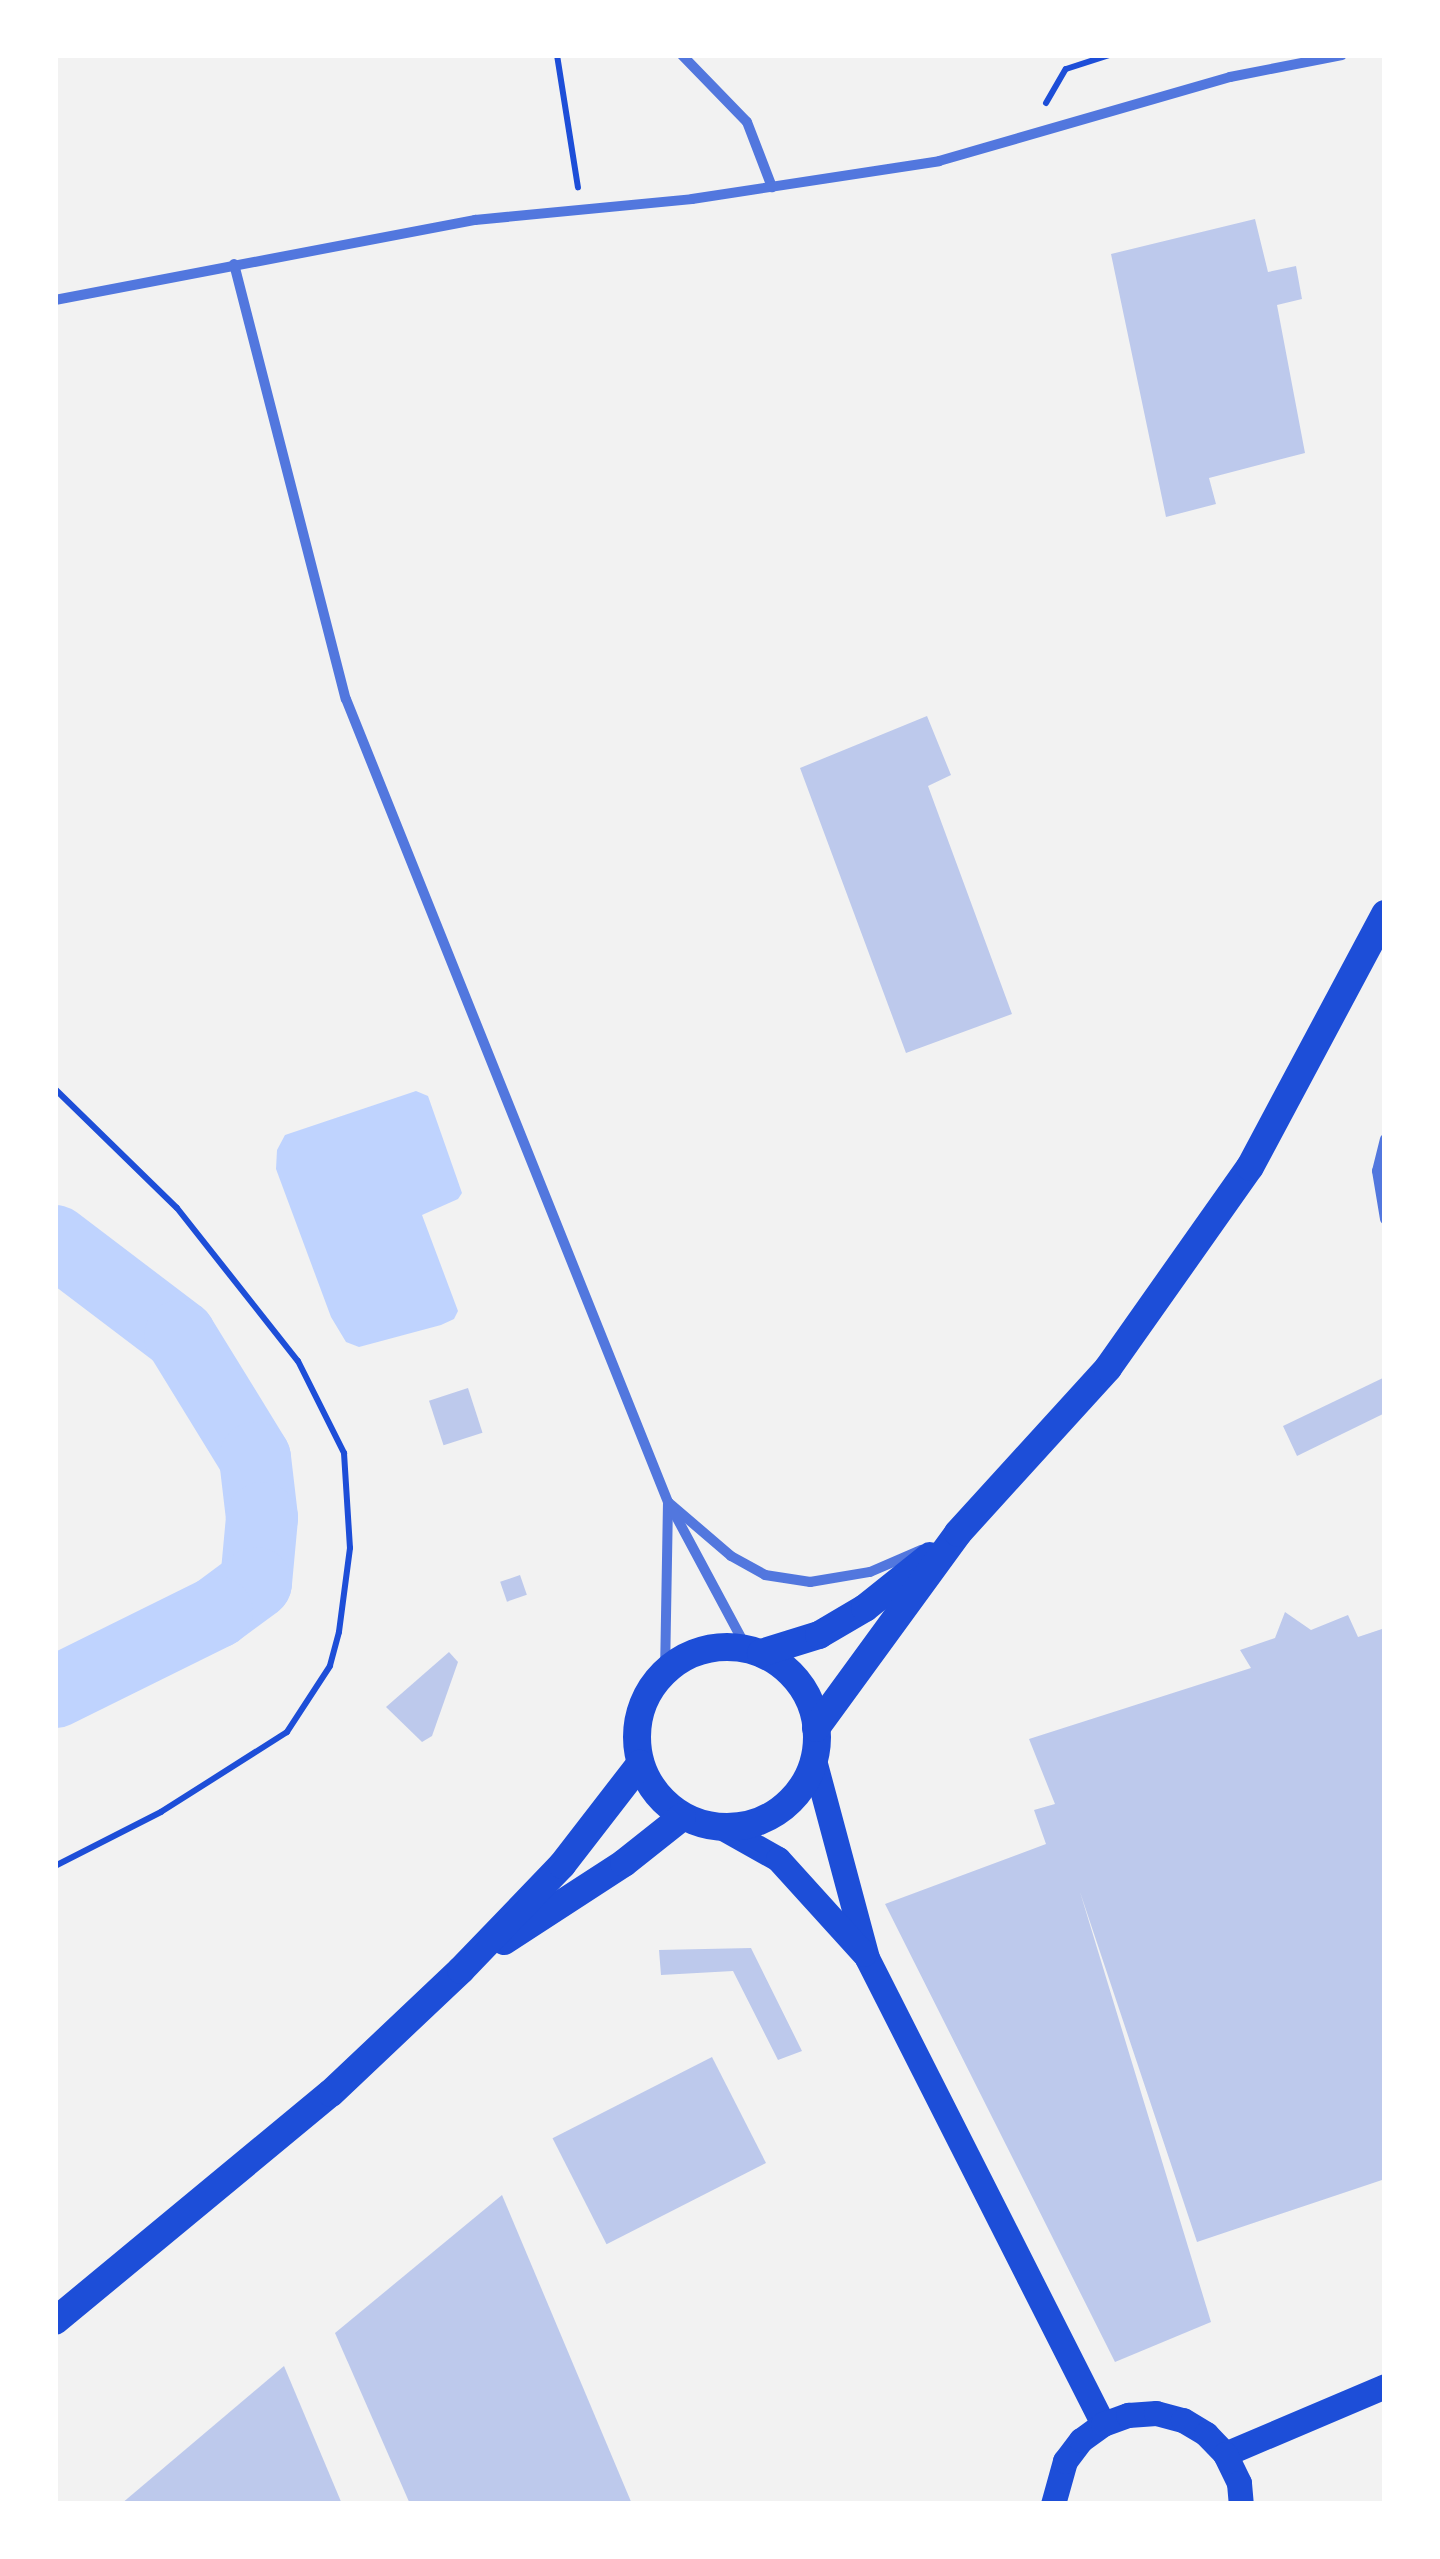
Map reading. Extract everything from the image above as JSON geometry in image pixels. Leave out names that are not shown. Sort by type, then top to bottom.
[{"type":"highway","points":[[816,1728],[958,1533],[1108,1368],[1250,1167],[1385,914]]},
{"type":"highway","points":[[754,1651],[783,1666],[801,1684],[816,1728],[814,1760],[802,1788],[781,1810],[754,1823],[724,1828],[682,1817],[660,1798],[640,1764],[637,1721],[644,1700],[665,1671],[689,1654],[710,1648],[754,1651],[819,1634],[865,1608],[958,1533]]},
{"type":"highway","points":[[55,2320],[331,2093],[461,1970],[562,1865],[640,1764]]},
{"type":"highway","points":[[461,1970],[624,1863],[682,1817]]},
{"type":"main road","points":[[814,1760],[867,1958],[1102,2424]]},
{"type":"main road","points":[[724,1828],[778,1859],[867,1958]]},
{"type":"main road","points":[[1225,2454],[1385,2386]]},
{"type":"main road","points":[[1053,2504],[1064,2461],[1081,2440],[1102,2424],[1128,2415],[1156,2414],[1183,2420],[1206,2434],[1225,2454],[1238,2483],[1241,2504]]},
{"type":"street","points":[[682,55],[746,122],[772,187]]},
{"type":"street","points":[[55,300],[475,220],[772,187],[939,161],[1230,77],[1342,55]]},
{"type":"street","points":[[234,264],[346,700],[668,1502],[754,1651]]},
{"type":"street","points":[[1385,1139],[1377,1170],[1385,1219]]},
{"type":"street","points":[[668,1502],[748,1566],[764,1575],[810,1582],[870,1572],[958,1533]]},
{"type":"street","points":[[665,1671],[668,1502]]},
{"type":"path","points":[[557,55],[582,210]]},
{"type":"path","points":[[1027,136],[1066,69],[1108,55]]},
{"type":"path","points":[[55,1089],[177,1208],[298,1361],[344,1453],[350,1548],[339,1632],[330,1666],[287,1732],[161,1812],[55,1866]]},
{"type":"water","points":[[416,1091],[428,1096],[462,1193],[458,1199],[422,1215],[458,1311],[454,1319],[441,1325],[359,1347],[346,1342],[331,1317],[276,1169],[277,1150],[285,1135]]},
{"type":"building","points":[[1255,219],[1268,272],[1296,266],[1302,299],[1277,305],[1305,453],[1209,478],[1216,504],[1166,517],[1111,254]]},
{"type":"building","points":[[927,716],[951,775],[928,786],[1012,1014],[906,1053],[800,768]]},
{"type":"building","points":[[1385,1377],[1385,1413],[1297,1456],[1283,1426]]},
{"type":"building","points":[[468,1388],[483,1433],[444,1445],[429,1401]]},
{"type":"building","points":[[520,1575],[527,1595],[507,1602],[500,1582]]},
{"type":"building","points":[[1285,1612],[1311,1630],[1348,1615],[1358,1637],[1385,1628],[1385,2179],[1197,2242],[1080,1892],[1211,2322],[1115,2362],[885,1904],[1046,1844],[1034,1810],[1055,1804],[1029,1739],[1251,1668],[1240,1650],[1275,1638]]},
{"type":"building","points":[[449,1652],[458,1662],[432,1736],[422,1742],[386,1707]]},
{"type":"building","points":[[751,1948],[802,2051],[778,2060],[733,1971],[661,1975],[659,1950]]},
{"type":"building","points":[[712,2057],[766,2163],[607,2244],[553,2138]]},
{"type":"building","points":[[502,2195],[632,2504],[410,2504],[335,2333]]},
{"type":"building","points":[[284,2366],[342,2504],[121,2504]]},
{"type":"waterway","points":[[55,1241],[180,1336],[255,1458],[262,1518],[256,1583],[217,1612],[55,1692]]}]
